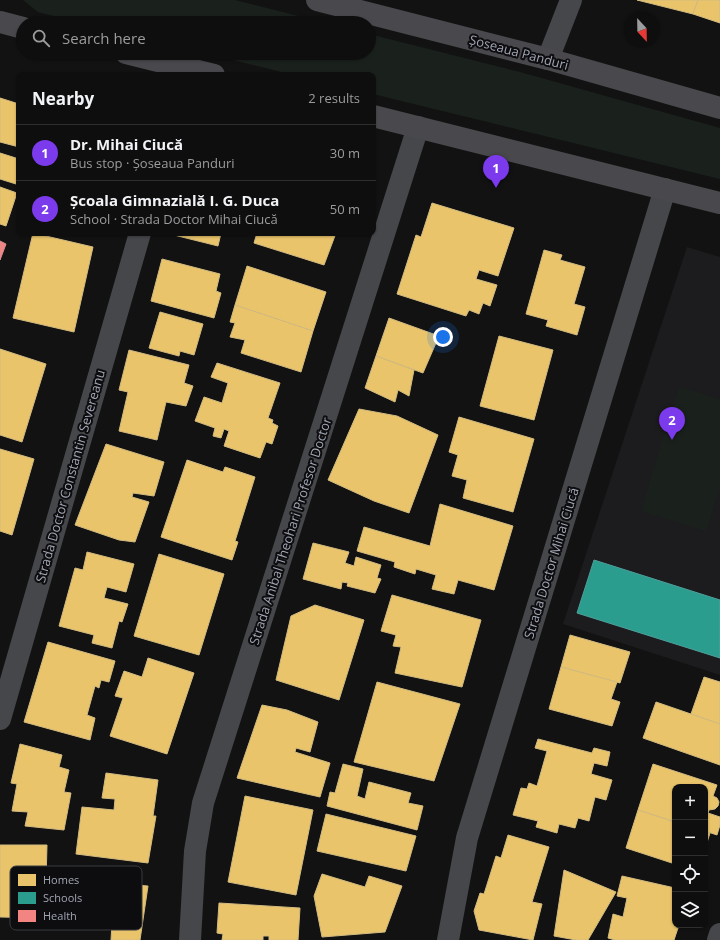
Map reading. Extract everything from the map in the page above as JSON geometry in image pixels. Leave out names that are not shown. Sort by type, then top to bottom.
[{"type":"main road","name":"Șoseaua Panduri","points":[[318,0],[548,59],[720,108]]},
{"type":"main road","points":[[0,22],[16,26]]},
{"type":"main road","points":[[148,60],[187,72]]},
{"type":"main road","points":[[376,117],[720,203]]},
{"type":"street","points":[[548,59],[571,0]]},
{"type":"street","name":"Strada Anibal Theohari Profesor Doctor","points":[[190,940],[195,851],[203,803],[418,128]]},
{"type":"street","name":"Strada Doctor Mihai Ciucă","points":[[448,940],[467,838],[665,189]]},
{"type":"street","name":"Strada Doctor Constantin Severeanu","points":[[0,719],[139,236]]},
{"type":"street","points":[[718,940],[720,934]]},
{"type":"shaded area","points":[[23,0],[235,0],[298,16],[54,16],[38,12]]},
{"type":"shaded area","points":[[376,36],[520,72],[720,128],[720,179],[376,95],[376,72],[282,72],[233,60],[376,60]]},
{"type":"shaded area","points":[[687,247],[720,257],[720,675],[563,624]]},
{"type":"shaded area","points":[[679,387],[720,399],[720,487],[706,531],[641,511]]},
{"type":"building: Homes","points":[[637,0],[698,0],[693,14]]},
{"type":"building: Homes","points":[[698,0],[720,0],[720,23],[693,14]]},
{"type":"building: Homes","points":[[0,98],[16,103],[16,146],[0,142]]},
{"type":"building: Homes","points":[[0,153],[16,158],[16,184],[0,179]]},
{"type":"building: Homes","points":[[0,187],[16,193],[16,196],[6,226],[0,224]]},
{"type":"building: Homes","points":[[432,203],[514,228],[498,276],[479,270],[476,279],[497,285],[490,306],[483,303],[479,314],[469,310],[466,316],[397,294],[416,235],[421,237]]},
{"type":"building: Homes","points":[[32,236],[46,236],[93,247],[74,332],[13,318]]},
{"type":"building: Homes","points":[[178,236],[220,236],[218,246]]},
{"type":"building: Homes","points":[[256,236],[335,236],[324,265],[254,243]]},
{"type":"building: Homes","points":[[544,250],[562,255],[560,260],[585,267],[574,304],[585,307],[577,335],[546,326],[548,320],[526,314]]},
{"type":"building: Homes","points":[[162,259],[220,274],[216,291],[221,293],[214,318],[151,301]]},
{"type":"building: Homes","points":[[247,266],[326,292],[313,331],[235,305]]},
{"type":"building: Homes","points":[[235,305],[313,331],[301,372],[241,353],[245,340],[230,337],[235,323],[230,322]]},
{"type":"building: Homes","points":[[160,312],[203,324],[194,355],[180,351],[179,356],[149,348]]},
{"type":"building: Homes","points":[[389,318],[439,336],[423,373],[376,356]]},
{"type":"building: Homes","points":[[499,336],[553,350],[534,420],[480,406]]},
{"type":"building: Homes","points":[[0,349],[46,364],[22,442],[0,435]]},
{"type":"building: Homes","points":[[129,350],[189,365],[184,383],[193,386],[186,406],[166,402],[157,440],[119,431],[128,392],[119,390]]},
{"type":"building: Homes","points":[[376,356],[414,370],[409,396],[398,390],[395,402],[365,388]]},
{"type":"building: Homes","points":[[217,363],[280,383],[268,418],[273,420],[272,423],[278,426],[272,444],[266,442],[260,458],[224,446],[229,431],[224,429],[221,438],[213,436],[215,428],[195,421],[204,397],[222,403],[228,383],[211,377]]},
{"type":"building: Homes","points":[[359,409],[397,416],[438,435],[409,513],[374,501],[328,480]]},
{"type":"building: Homes","points":[[459,417],[534,439],[513,512],[463,498],[467,480],[452,476],[458,455],[449,452]]},
{"type":"building: Homes","points":[[106,444],[164,462],[154,496],[133,493],[132,497],[149,502],[135,542],[119,540],[75,525]]},
{"type":"building: Homes","points":[[0,449],[34,459],[12,535],[0,531]]},
{"type":"building: Homes","points":[[187,460],[223,472],[225,467],[255,477],[235,541],[238,542],[232,560],[161,537]]},
{"type":"building: Homes","points":[[440,504],[513,526],[494,590],[458,580],[454,594],[432,589],[436,575],[416,569],[415,574],[394,567],[395,562],[357,551],[364,527],[430,546]]},
{"type":"building: Homes","points":[[313,543],[349,552],[345,563],[354,566],[356,557],[381,565],[377,578],[381,579],[375,593],[347,586],[348,583],[342,582],[341,589],[303,579]]},
{"type":"building: Homes","points":[[87,552],[134,564],[126,592],[107,587],[104,598],[128,604],[122,622],[119,621],[112,648],[92,643],[94,635],[59,626],[75,568],[83,570]]},
{"type":"building: Homes","points":[[159,554],[224,574],[199,655],[134,636]]},
{"type":"building: Homes","points":[[392,595],[481,620],[462,687],[395,673],[401,647],[393,646],[396,635],[381,631]]},
{"type":"building: Homes","points":[[315,605],[364,620],[339,700],[276,680],[291,616]]},
{"type":"building: Homes","points":[[570,635],[630,652],[620,683],[561,667]]},
{"type":"building: Homes","points":[[48,642],[115,661],[109,682],[101,680],[99,688],[95,686],[87,715],[95,718],[90,740],[24,722]]},
{"type":"building: Homes","points":[[148,658],[194,673],[167,754],[110,736],[123,698],[115,696],[124,671],[142,677]]},
{"type":"building: Homes","points":[[561,667],[617,682],[611,699],[620,702],[612,726],[549,709]]},
{"type":"building: Homes","points":[[704,677],[720,682],[720,724],[691,714]]},
{"type":"building: Homes","points":[[377,682],[460,704],[434,781],[354,762]]},
{"type":"building: Homes","points":[[656,702],[720,724],[720,765],[643,738]]},
{"type":"building: Homes","points":[[262,705],[287,710],[318,722],[310,752],[296,748],[295,752],[330,763],[320,797],[237,778]]},
{"type":"building: Homes","points":[[538,739],[592,753],[594,748],[610,752],[607,766],[594,763],[591,774],[612,780],[606,800],[595,797],[589,821],[578,818],[575,828],[559,824],[557,833],[536,827],[538,821],[513,815],[521,788],[527,789],[529,783],[537,786],[547,751],[535,748]]},
{"type":"building: Homes","points":[[20,744],[62,755],[59,767],[69,770],[64,792],[71,793],[64,830],[25,826],[28,812],[12,811],[17,784],[11,783]]},
{"type":"building: Homes","points":[[343,764],[363,769],[357,796],[365,799],[369,782],[411,793],[408,803],[423,806],[417,830],[327,806],[330,792],[335,793]]},
{"type":"building: Homes","points":[[653,764],[717,785],[713,796],[717,798],[719,802],[718,806],[715,809],[709,810],[708,813],[708,784],[672,784],[672,821],[638,810]]},
{"type":"building: Homes","points":[[106,773],[158,780],[153,816],[156,816],[148,863],[76,854],[82,807],[114,810],[115,799],[102,798]]},
{"type":"building: Homes","points":[[245,796],[313,810],[296,895],[228,882]]},
{"type":"building: Homes","points":[[638,810],[672,821],[672,863],[626,848]]},
{"type":"building: Homes","points":[[708,813],[720,817],[720,825],[717,835],[708,832]]},
{"type":"building: Homes","points":[[326,814],[416,836],[406,871],[317,851]]},
{"type":"building: Homes","points":[[508,835],[549,847],[532,902],[542,904],[533,940],[479,930],[474,911],[480,893],[484,894],[496,856],[501,858]]},
{"type":"building: Homes","points":[[0,845],[47,845],[46,866],[10,866],[10,917],[0,917]]},
{"type":"building: Homes","points":[[564,870],[616,892],[588,940],[576,940],[554,936]]},
{"type":"building: Homes","points":[[322,874],[365,887],[369,876],[402,886],[385,932],[322,937],[314,896]]},
{"type":"building: Homes","points":[[622,876],[672,887],[672,928],[678,928],[674,940],[615,940],[608,938],[613,914],[623,917],[627,898],[617,896]]},
{"type":"building: Homes","points":[[142,886],[148,886],[142,926]]},
{"type":"building: Homes","points":[[219,903],[300,908],[298,940],[269,940],[269,936],[263,936],[263,940],[222,940],[223,934],[217,933]]},
{"type":"building: Homes","points":[[112,930],[141,930],[140,940],[111,940]]},
{"type":"building: Schools","points":[[594,560],[720,600],[720,658],[577,613]]},
{"type":"building: Health","points":[[0,241],[6,244],[0,260]]},
{"type":"place","name":"Dr. Mihai Ciucă","points":[[496,188]]},
{"type":"place","name":"Școala Gimnazială I. G. Duca","points":[[672,440]]}]
